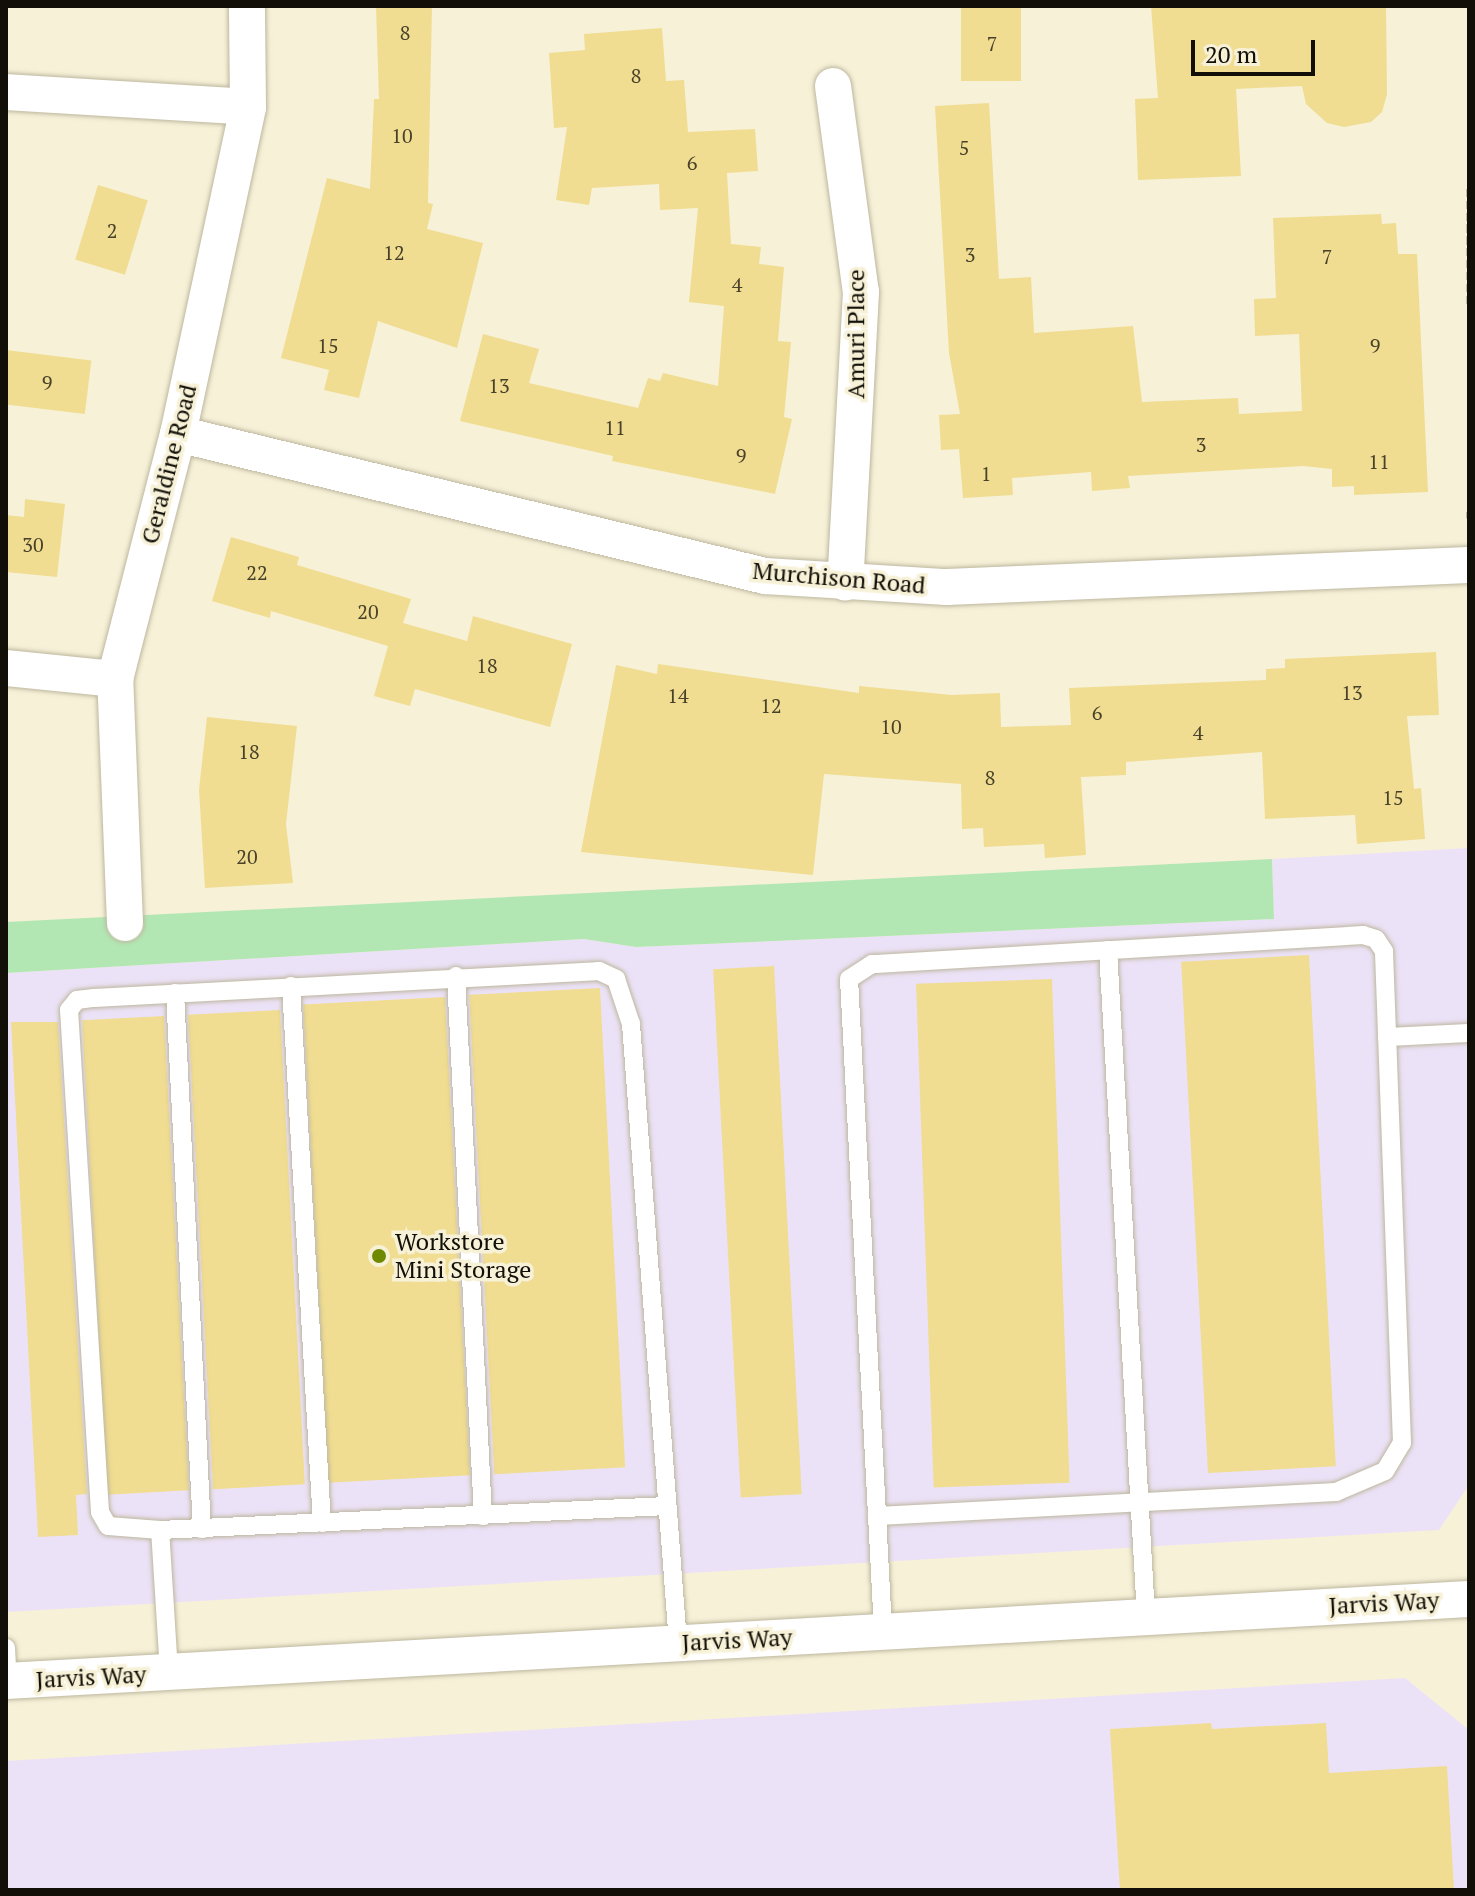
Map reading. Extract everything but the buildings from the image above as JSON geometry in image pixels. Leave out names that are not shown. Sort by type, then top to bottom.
[{"type":"street","name":"Geraldine Road","points":[[125,923],[115,679],[178,434],[248,107],[247,6]]},
{"type":"street","name":"Amuri Place","points":[[833,86],[861,292],[845,583]]},
{"type":"street","points":[[6,92],[248,107]]},
{"type":"street","name":"Murchison Road","points":[[178,434],[765,576],[947,587],[1469,565]]},
{"type":"street","points":[[6,668],[115,679]]},
{"type":"street","name":"Jarvis Way","points":[[7,1670],[169,1672],[1469,1599]]},
{"type":"lane","points":[[877,1516],[1336,1492],[1385,1471],[1402,1443],[1384,951],[1376,939],[1363,935],[872,964],[849,979],[877,1516],[883,1631]]},
{"type":"lane","points":[[1108,950],[1146,1616]]},
{"type":"lane","points":[[667,1506],[202,1529],[108,1526],[100,1512],[69,1010],[77,1000],[578,969],[616,979],[625,995],[667,1506],[678,1643]]},
{"type":"lane","points":[[456,976],[483,1516]]},
{"type":"lane","points":[[291,986],[322,1523]]},
{"type":"lane","points":[[175,993],[202,1529]]},
{"type":"lane","points":[[1387,1037],[1469,1033]]},
{"type":"lane","points":[[160,1530],[169,1672]]},
{"type":"path","points":[[1469,188],[1469,306]]},
{"type":"path","points":[[1469,511],[1469,518]]},
{"type":"shaded area","points":[[1469,848],[1469,1485],[1439,1530],[6,1612],[6,973],[584,939],[636,947],[1274,919],[1272,859]]},
{"type":"shaded area","points":[[1405,1678],[1469,1730],[1469,1890],[6,1890],[6,1761]]},
{"type":"green space","points":[[1272,859],[1274,919],[636,947],[584,939],[6,973],[6,922]]},
{"type":"place","name":"Workstore Mini Storage","points":[[379,1256]]}]
